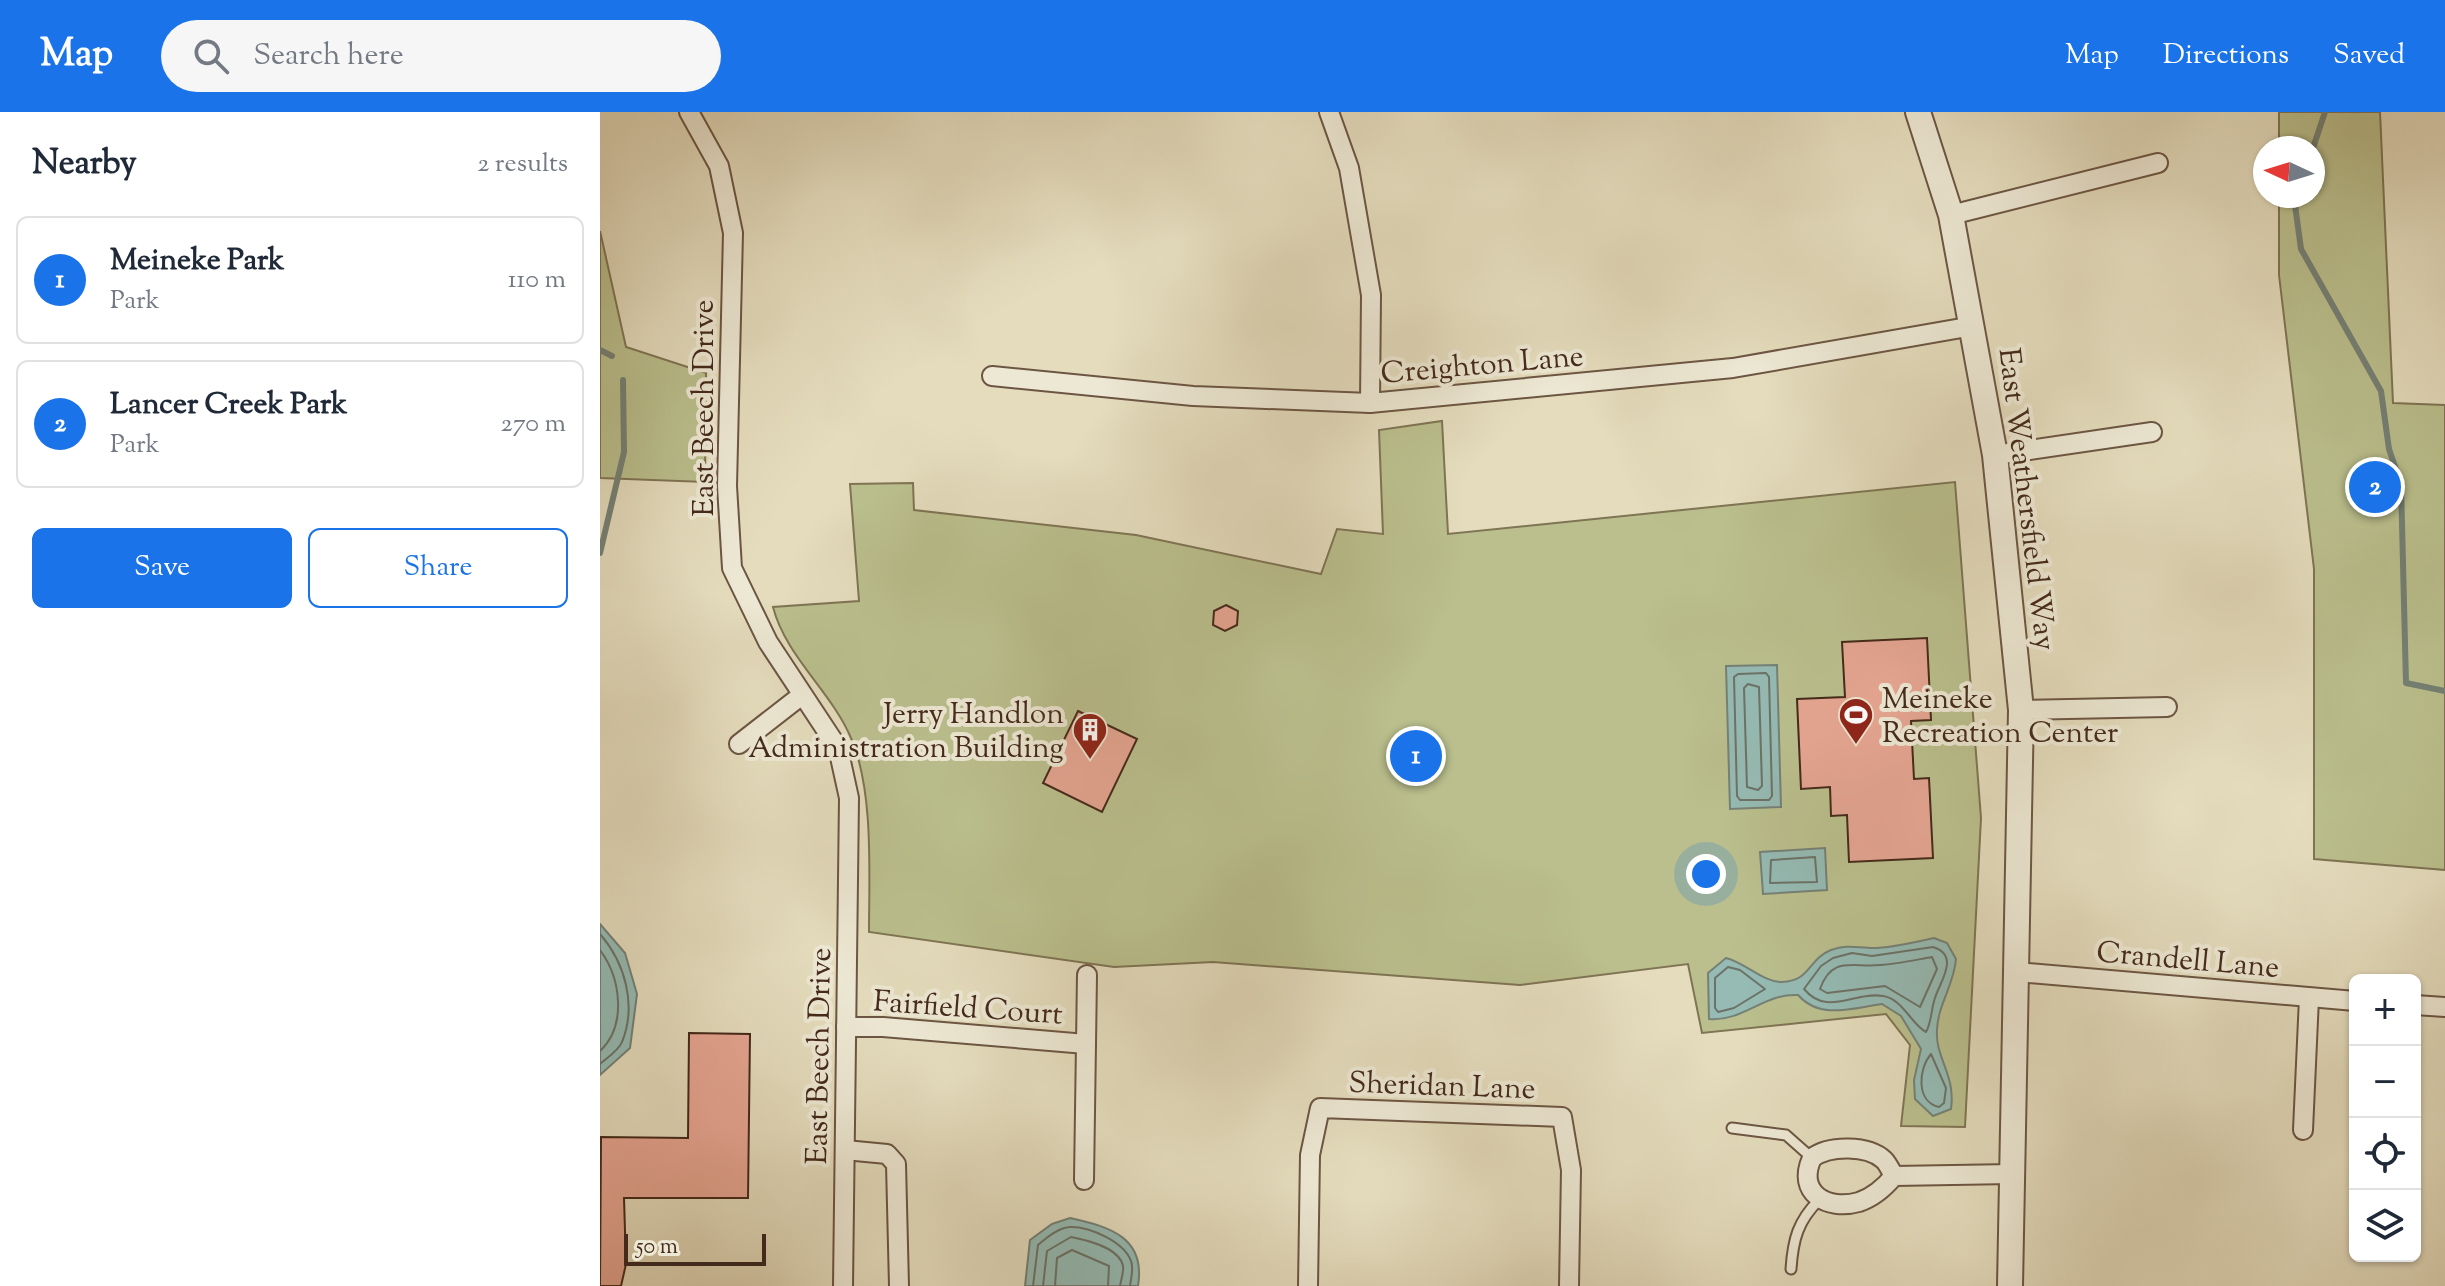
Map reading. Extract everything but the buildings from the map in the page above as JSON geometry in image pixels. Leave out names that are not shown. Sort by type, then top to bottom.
[{"type":"street","name":"East Beech Drive","points":[[689,112],[719,166],[733,233],[727,486],[732,568],[768,642],[838,748],[849,798],[843,1286]]},
{"type":"street","points":[[1329,112],[1349,168],[1371,295],[1370,403]]},
{"type":"street","name":"East Weathersfield Way","points":[[1918,112],[1951,215],[1973,326],[1995,455],[2021,710],[2010,1286]]},
{"type":"street","points":[[1951,215],[2158,163]]},
{"type":"street","name":"Creighton Lane","points":[[992,376],[1193,396],[1370,403],[1733,368],[1973,326]]},
{"type":"street","points":[[1995,455],[2152,432]]},
{"type":"street","points":[[739,744],[802,695]]},
{"type":"street","points":[[2021,710],[2167,707]]},
{"type":"street","name":"Crandell Lane","points":[[2017,972],[2349,1001]]},
{"type":"street","name":"Fairfield Court","points":[[1084,1180],[1087,975]]},
{"type":"street","points":[[2303,1130],[2309,998]]},
{"type":"street","points":[[2421,1005],[2445,1007]]},
{"type":"street","name":"Fairfield Court","points":[[846,1027],[883,1027],[1086,1044]]},
{"type":"street","name":"Sheridan Lane","points":[[1308,1286],[1310,1155],[1320,1108],[1562,1117],[1571,1170],[1569,1286]]},
{"type":"street","points":[[845,1150],[887,1154],[896,1164],[899,1286]]},
{"type":"street","points":[[1894,1176],[1883,1159],[1865,1150],[1820,1151],[1812,1158],[1806,1181],[1819,1200],[1832,1205],[1858,1202],[1880,1192],[1894,1176],[2012,1174]]},
{"type":"lane","points":[[1732,1128],[1786,1135],[1812,1158]]},
{"type":"lane","points":[[1791,1269],[1793,1239],[1803,1216],[1819,1200]]},
{"type":"green space","points":[[2279,112],[2380,112],[2393,403],[2445,405],[2445,870],[2314,859],[2314,569],[2279,275],[2279,208],[2325,208],[2325,136],[2279,136]]},
{"type":"green space","points":[[600,231],[626,347],[706,373],[705,482],[600,478]]},
{"type":"green space","points":[[1442,421],[1448,534],[1955,482],[1981,818],[1965,1127],[1901,1126],[1910,1045],[1886,1014],[1702,1033],[1688,964],[1520,985],[1213,962],[1114,967],[869,932],[869,833],[864,783],[858,759],[842,721],[788,642],[773,607],[859,601],[850,484],[913,483],[914,510],[1136,535],[1321,574],[1337,529],[1383,534],[1379,430]]},
{"type":"water","points":[[1777,665],[1781,807],[1730,809],[1726,666]]},
{"type":"water","points":[[1825,848],[1827,890],[1763,894],[1760,852]]},
{"type":"water","points":[[600,924],[625,953],[637,994],[630,1048],[600,1075]]},
{"type":"water","points":[[1934,938],[1947,943],[1956,959],[1937,1030],[1939,1049],[1951,1086],[1951,1109],[1933,1116],[1915,1099],[1914,1080],[1921,1049],[1901,1016],[1882,1004],[1826,1010],[1816,1008],[1798,995],[1786,996],[1732,1016],[1709,1019],[1708,973],[1726,958],[1768,979],[1782,982],[1799,978],[1823,954],[1837,948],[1888,947]]},
{"type":"water","points":[[1070,1218],[1112,1231],[1131,1246],[1137,1256],[1138,1286],[1025,1286],[1030,1240],[1052,1224]]},
{"type":"waterway","points":[[2317,136],[2325,112]]},
{"type":"waterway","points":[[2295,208],[2301,249],[2381,391],[2389,449],[2401,484],[2406,683],[2445,691]]},
{"type":"waterway","points":[[600,350],[612,356]]},
{"type":"waterway","points":[[600,553],[624,452],[623,380]]},
{"type":"place","name":"Lancer Creek Park","points":[[2375,487]]},
{"type":"place","name":"Meineke Recreation Center","points":[[1856,746]]},
{"type":"place","name":"Meineke Park","points":[[1416,756]]},
{"type":"place","name":"Jerry Handlon Administration Building","points":[[1090,761]]}]
